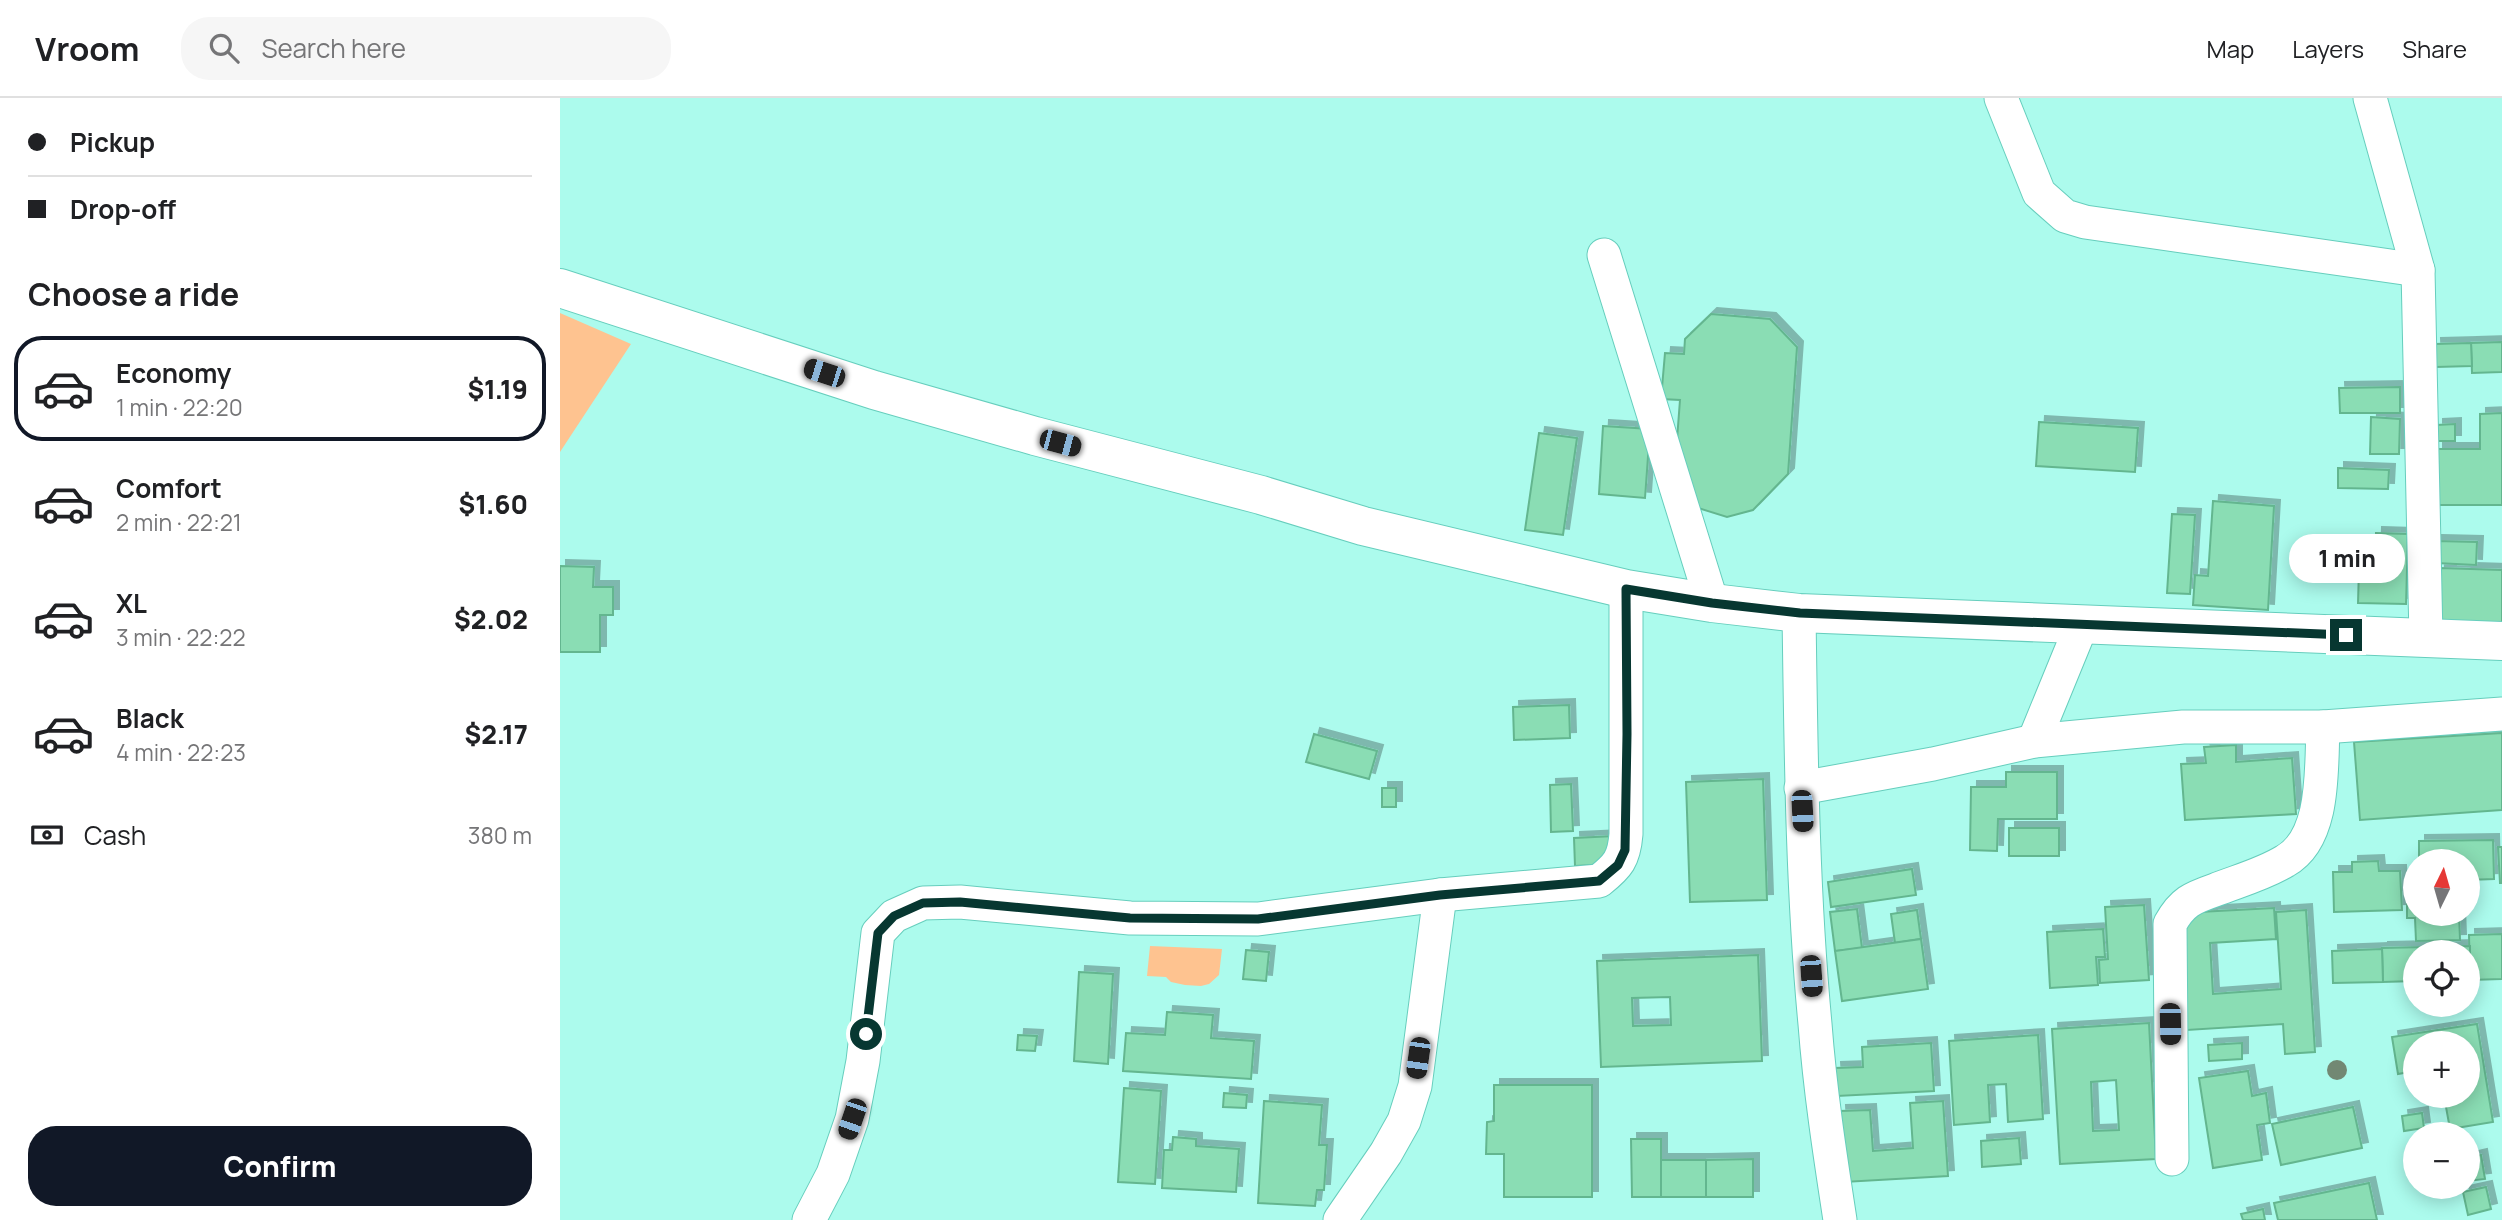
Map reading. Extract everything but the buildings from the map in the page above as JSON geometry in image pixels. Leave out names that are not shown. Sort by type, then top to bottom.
[{"type":"street","points":[[2001,98],[2039,193],[2064,216],[2085,222],[2418,270]]},
{"type":"street","points":[[2370,98],[2418,270],[2426,638]]},
{"type":"street","points":[[1604,255],[1712,603]]},
{"type":"street","points":[[560,288],[874,390],[1035,436],[1261,495],[1363,526],[1626,589],[1712,603],[1800,613],[2502,641]]},
{"type":"street","points":[[809,1220],[833,1174],[852,1119],[863,1061],[878,933],[894,916],[923,903],[960,902],[1130,918],[1258,919],[1440,895],[1599,881],[1618,865],[1625,850],[1626,589]]},
{"type":"street","points":[[1800,613],[1801,788],[1815,1025],[1840,1220]]},
{"type":"street","points":[[2034,741],[2082,624]]},
{"type":"street","points":[[1801,788],[1933,764],[2034,741],[2183,727],[2323,727],[2502,714]]},
{"type":"street","points":[[2172,1159],[2170,924],[2179,907],[2204,894],[2287,861],[2305,842],[2314,821],[2323,727]]},
{"type":"street","points":[[1340,1220],[1386,1153],[1404,1121],[1415,1086],[1440,895]]},
{"type":"shaded area","points":[[560,313],[631,344],[560,452]]},
{"type":"shaded area","points":[[1150,946],[1222,949],[1219,975],[1209,984],[1201,986],[1171,982],[1166,977],[1147,976]]},
{"type":"route","points":[[866,1034],[878,933],[894,916],[923,903],[960,902],[1130,918],[1258,919],[1440,895],[1599,881],[1618,865],[1625,850],[1626,589],[1712,603],[1800,613],[2346,635]]}]
